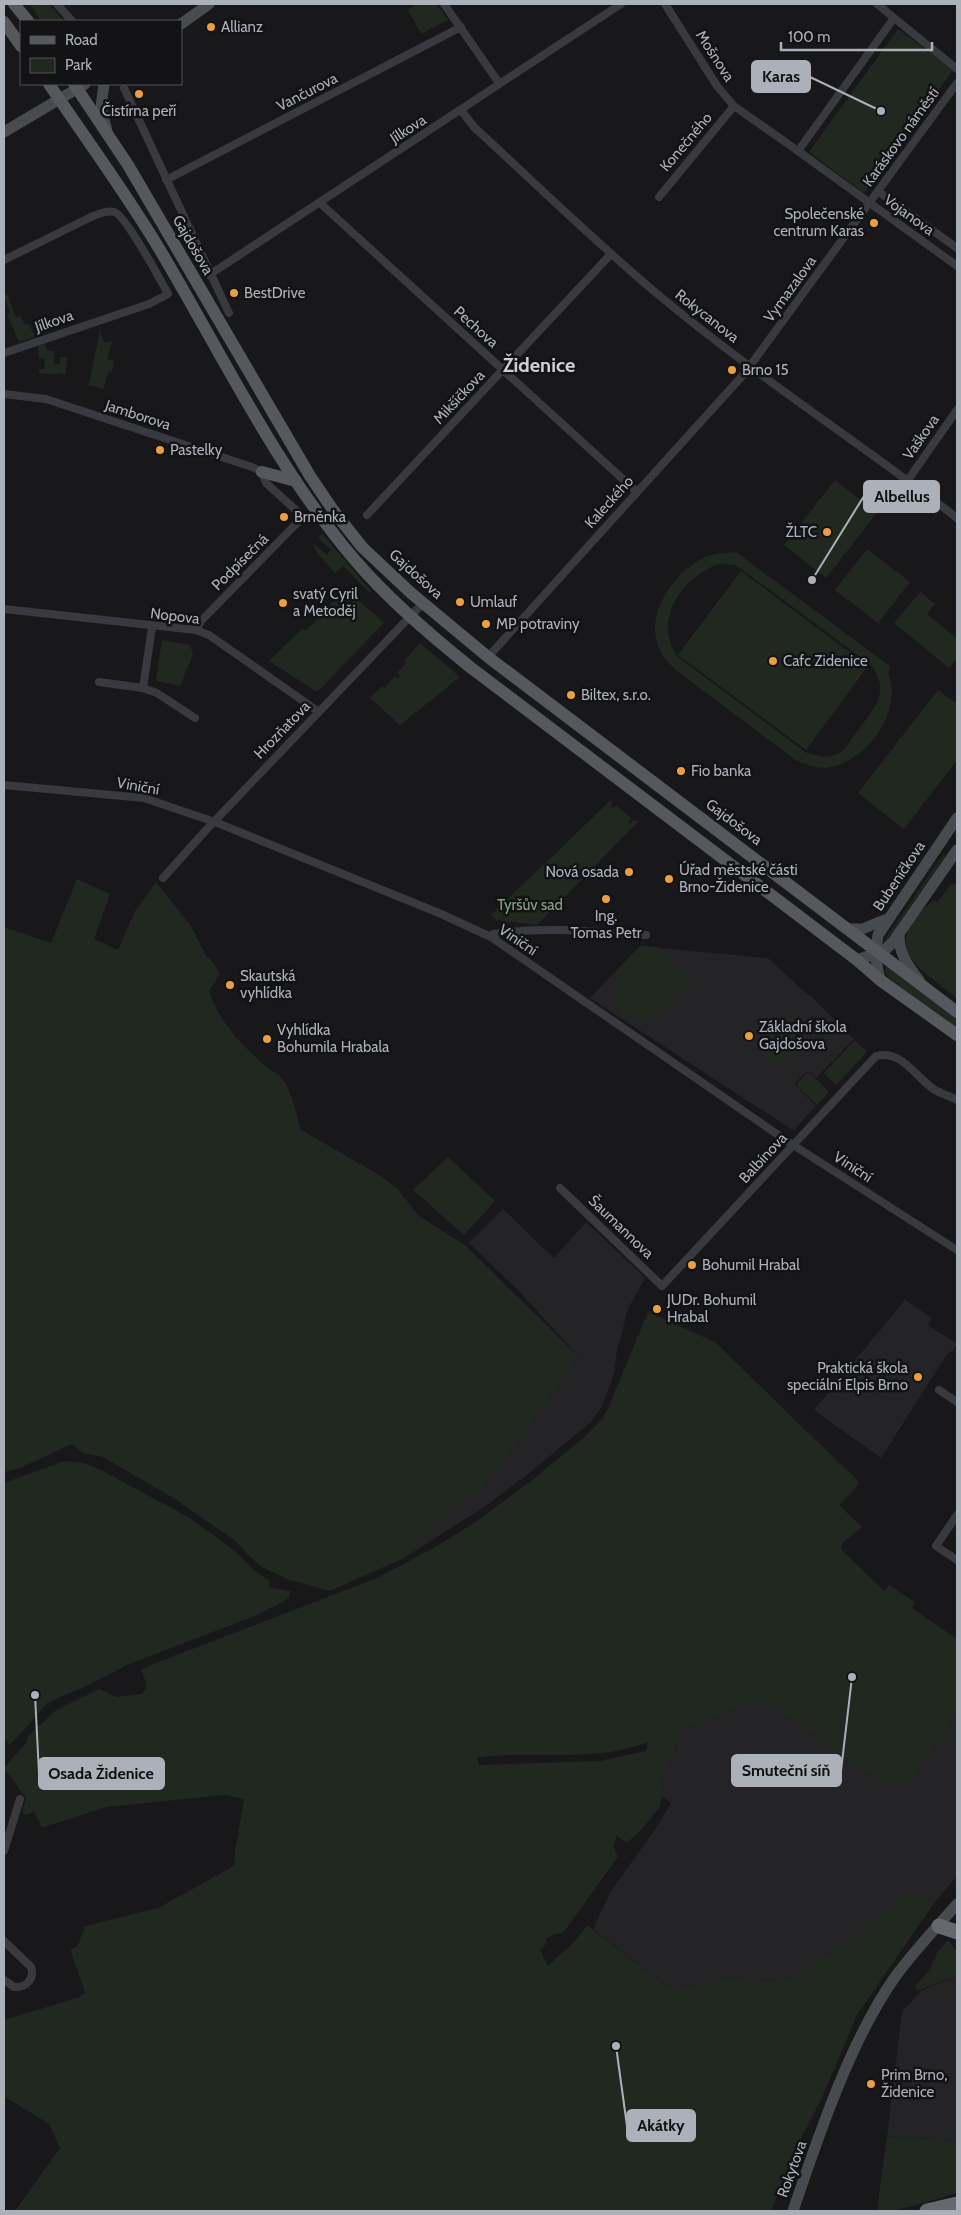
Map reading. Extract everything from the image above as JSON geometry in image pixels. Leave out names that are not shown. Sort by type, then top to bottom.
[{"type":"highway","points":[[938,1926],[957,1932]]},
{"type":"highway","points":[[927,2211],[957,2204]]},
{"type":"main road","points":[[14,4],[27,20]]},
{"type":"main road","points":[[4,22],[20,45]]},
{"type":"main road","name":"Gajdošova","points":[[50,85],[159,248],[266,433],[296,481],[354,559],[410,616],[470,667],[857,960],[880,980],[957,1035]]},
{"type":"main road","name":"Gajdošova","points":[[79,85],[266,403],[320,490],[362,547],[423,603],[488,657],[848,929],[876,953],[957,1012]]},
{"type":"main road","points":[[262,472],[296,481]]},
{"type":"street","points":[[57,4],[71,20]]},
{"type":"street","points":[[182,23],[209,4]]},
{"type":"street","points":[[444,4],[499,84]]},
{"type":"street","name":"Jílkova","points":[[209,275],[621,4]]},
{"type":"street","name":"Mošnova","points":[[665,4],[717,86],[734,106],[798,151]]},
{"type":"street","points":[[877,4],[957,68]]},
{"type":"street","points":[[798,151],[894,18]]},
{"type":"street","name":"Vančurova","points":[[166,180],[461,27]]},
{"type":"street","name":"Karáskovo náměstí","points":[[798,151],[870,204],[957,83]]},
{"type":"street","points":[[4,132],[79,85]]},
{"type":"street","points":[[104,85],[101,107],[107,132]]},
{"type":"street","name":"Gajdošova","points":[[124,88],[228,313]]},
{"type":"street","name":"Konečného","points":[[659,196],[734,106]]},
{"type":"street","name":"Rokycanova","points":[[461,110],[474,127],[661,298],[750,367],[908,480],[957,518]]},
{"type":"street","name":"Vojanova","points":[[879,192],[957,248]]},
{"type":"street","name":"Pechova","points":[[320,202],[637,492]]},
{"type":"street","name":"Vojanova","points":[[870,204],[957,266]]},
{"type":"street","name":"Vymazalova","points":[[750,367],[870,204]]},
{"type":"street","name":"Jílkova","points":[[4,260],[91,217],[114,212],[120,215],[129,227],[168,294],[150,304],[4,353]]},
{"type":"street","name":"Mikšíčkova","points":[[367,514],[611,254]]},
{"type":"street","name":"Kaleckého","points":[[488,657],[750,367]]},
{"type":"street","name":"Jamborova","points":[[4,394],[46,399],[262,472]]},
{"type":"street","name":"Vaškova","points":[[908,480],[957,410]]},
{"type":"street","name":"Podpísečná","points":[[196,630],[201,621],[298,522],[298,512],[266,483],[262,472]]},
{"type":"street","name":"Hrozňatova","points":[[163,878],[423,603]]},
{"type":"street","name":"Nopova","points":[[4,609],[152,627],[196,630],[209,635],[320,712]]},
{"type":"street","points":[[143,688],[152,627]]},
{"type":"street","points":[[99,682],[143,688],[167,699],[195,718]]},
{"type":"street","name":"Viniční","points":[[4,785],[144,798],[215,822],[439,913],[491,937],[794,1145],[957,1250]]},
{"type":"street","name":"Bubeníčkova","points":[[880,980],[876,953],[878,935],[957,818]]},
{"type":"street","points":[[857,960],[885,950],[957,850]]},
{"type":"street","points":[[848,929],[862,929],[887,919]]},
{"type":"street","points":[[491,937],[493,934],[514,931],[557,930],[646,936]]},
{"type":"street","points":[[899,933],[901,951],[908,966],[923,986]]},
{"type":"street","name":"Balbínova","points":[[662,1286],[876,1056],[885,1054],[901,1059],[935,1089],[957,1100]]},
{"type":"street","name":"Šaumannova","points":[[560,1188],[662,1286]]},
{"type":"street","points":[[939,1390],[957,1402]]},
{"type":"street","points":[[957,1515],[936,1546],[957,1560]]},
{"type":"street","points":[[4,1851],[20,1799]]},
{"type":"street","name":"Rokytova","points":[[793,2211],[860,2037],[896,1977],[957,1904]]},
{"type":"street","points":[[4,1941],[30,1967],[32,1976],[28,1983],[18,1988],[11,1986],[4,1980]]},
{"type":"shaded area","name":"Základní škola Gajdošova","points":[[640,946],[768,958],[810,995],[854,1039],[816,1078],[808,1070],[794,1084],[816,1106],[795,1129],[791,1129],[590,998]]},
{"type":"shaded area","points":[[503,1209],[554,1258],[586,1222],[645,1278],[628,1309],[617,1351],[614,1374],[602,1406],[591,1422],[528,1474],[484,1507],[404,1558],[449,1511],[484,1486],[579,1357],[520,1292],[469,1243]]},
{"type":"shaded area","points":[[905,1300],[932,1318],[928,1325],[957,1344],[952,1352],[949,1351],[881,1458],[814,1410]]},
{"type":"shaded area","points":[[761,1698],[881,1783],[914,1777],[957,1712],[957,1876],[935,1902],[911,1891],[839,1947],[786,1980],[756,1981],[728,1978],[671,1989],[593,1929],[611,1891],[656,1828],[671,1803],[663,1797],[662,1779],[684,1730]]},
{"type":"shaded area","points":[[957,1975],[957,2141],[887,2136],[902,2012],[921,1991]]},
{"type":"green space","points":[[30,4],[49,4],[63,20],[40,20]]},
{"type":"green space","points":[[417,4],[436,4],[448,20],[421,34],[408,10]]},
{"type":"green space","points":[[898,29],[953,70],[864,193],[809,152]]},
{"type":"green space","points":[[7,294],[16,318],[20,316],[25,325],[29,324],[35,337],[19,342],[7,314],[10,313],[4,296]]},
{"type":"green space","points":[[100,329],[104,343],[112,341],[107,359],[114,361],[112,372],[109,371],[103,389],[89,385]]},
{"type":"green space","points":[[44,343],[48,351],[54,351],[54,364],[60,364],[60,357],[67,357],[66,374],[62,374],[62,372],[58,374],[39,373],[39,369],[45,369],[44,358],[39,359],[38,346]]},
{"type":"green space","name":"ŽLTC","points":[[835,480],[877,513],[826,578],[784,545]]},
{"type":"green space","points":[[322,534],[371,591],[370,593],[343,566],[335,573],[318,554],[313,543],[327,555],[331,550],[318,538]]},
{"type":"green space","points":[[867,549],[910,582],[878,623],[835,590]]},
{"type":"green space","points":[[736,552],[891,667],[888,673],[892,688],[886,720],[866,747],[853,758],[839,765],[823,768],[813,767],[797,761],[677,671],[660,650],[656,637],[655,623],[658,610],[672,585],[681,574],[703,558],[715,554]],"holes":[[[719,564],[735,565],[871,665],[877,675],[880,683],[878,699],[870,714],[838,754],[824,756],[805,752],[678,657],[671,643],[668,629],[670,615],[683,589],[706,570]]]},
{"type":"green space","name":"Cafc Zidenice","points":[[741,571],[868,666],[806,750],[678,655]]},
{"type":"green space","points":[[345,588],[384,623],[317,692],[269,661],[302,629],[306,631]]},
{"type":"green space","points":[[920,592],[935,604],[927,614],[957,639],[957,658],[949,668],[894,623]]},
{"type":"green space","points":[[162,640],[190,645],[193,654],[180,686],[156,681]]},
{"type":"green space","points":[[420,643],[460,677],[400,725],[370,698],[382,686],[384,688],[395,676],[398,678],[400,675],[397,673],[406,663],[404,661]]},
{"type":"green space","points":[[938,690],[957,704],[957,760],[904,829],[858,793]]},
{"type":"green space","name":"Tyršův sad","points":[[611,800],[610,807],[617,806],[632,819],[628,822],[630,824],[634,820],[639,821],[537,925],[496,920],[491,915]]},
{"type":"green space","points":[[944,854],[945,856],[884,944],[881,945]]},
{"type":"green space","points":[[77,879],[110,894],[94,939],[118,950],[135,911],[156,882],[191,926],[207,958],[210,958],[220,974],[209,991],[219,1013],[232,1033],[248,1050],[279,1075],[293,1100],[300,1129],[379,1175],[397,1188],[418,1215],[466,1246],[579,1357],[484,1486],[449,1511],[404,1558],[330,1591],[287,1579],[264,1568],[250,1557],[237,1542],[175,1499],[103,1457],[83,1453],[72,1444],[20,1468],[4,1472],[4,927],[51,943]]},
{"type":"green space","points":[[957,882],[957,998],[917,965],[909,954],[906,943],[908,930],[917,916],[934,900],[937,903],[951,884],[954,885]]},
{"type":"green space","points":[[640,946],[657,947],[692,980],[658,1017],[612,976]]},
{"type":"green space","points":[[886,965],[957,1019],[957,1029],[888,977],[885,971]]},
{"type":"green space","points":[[620,987],[650,1013],[638,1027],[608,1001]]},
{"type":"green space","points":[[786,1013],[809,1035],[778,1068],[755,1047]]},
{"type":"green space","points":[[855,1040],[866,1050],[866,1053],[836,1085],[824,1073]]},
{"type":"green space","points":[[808,1071],[829,1092],[817,1105],[796,1085]]},
{"type":"green space","points":[[448,1157],[495,1201],[464,1235],[413,1190]]},
{"type":"green space","points":[[648,1312],[715,1342],[859,1482],[855,1489],[839,1505],[862,1527],[842,1543],[841,1549],[884,1591],[889,1585],[915,1602],[912,1608],[957,1639],[957,1712],[914,1777],[904,1788],[881,1783],[761,1698],[684,1730],[662,1779],[663,1797],[659,1808],[642,1829],[627,1843],[617,1836],[613,1846],[618,1857],[563,1933],[555,1934],[545,1939],[547,1943],[540,1950],[548,1966],[576,1940],[587,1925],[671,1989],[728,1978],[756,1981],[786,1980],[839,1947],[911,1890],[935,1902],[857,2015],[821,2100],[798,2144],[771,2211],[15,2211],[60,2148],[49,2124],[4,2096],[4,2020],[77,1998],[85,1993],[70,1949],[77,1947],[85,1928],[82,1927],[158,1908],[234,1866],[244,1799],[225,1795],[106,1807],[42,1828],[34,1811],[27,1815],[22,1813],[26,1798],[4,1768],[27,1742],[28,1736],[55,1711],[99,1689],[116,1697],[141,1694],[146,1689],[146,1682],[141,1670],[153,1664],[377,1578],[430,1550],[474,1523],[535,1478],[583,1438],[603,1418]],"holes":[[[648,1742],[646,1751],[600,1761],[479,1765],[477,1758],[607,1753]]]},
{"type":"green space","points":[[64,1461],[84,1463],[101,1470],[188,1517],[235,1551],[256,1572],[269,1580],[269,1587],[291,1591],[288,1598],[283,1602],[257,1615],[129,1664],[49,1702],[10,1745],[4,1737],[4,1483]]},
{"type":"green space","points":[[948,1940],[957,1952],[957,1975],[917,1991],[915,1986],[929,1971],[938,1951]]},
{"type":"green space","points":[[887,2136],[957,2141],[957,2193],[904,2208],[884,2211],[877,2210]]},
{"type":"tram line","points":[[180,20],[204,4]]},
{"type":"tram line","points":[[182,28],[215,4]]},
{"type":"tram line","points":[[4,135],[89,85]]},
{"type":"place","name":"Allianz","points":[[211,27]]},
{"type":"place","name":"Čistírna peří","points":[[139,94]]},
{"type":"place","name":"Karas","points":[[881,111]]},
{"type":"place","name":"Společenské centrum Karas","points":[[874,223]]},
{"type":"place","name":"BestDrive","points":[[234,293]]},
{"type":"place","name":"Brno 15","points":[[732,370]]},
{"type":"place","name":"Pastelky","points":[[160,450]]},
{"type":"place","name":"Brněnka","points":[[284,517]]},
{"type":"place","name":"ŽLTC","points":[[827,532]]},
{"type":"place","name":"Albellus","points":[[812,580]]},
{"type":"place","name":"Umlauf","points":[[460,602]]},
{"type":"place","name":"svatý Cyril a Metoděj","points":[[283,603]]},
{"type":"place","name":"MP potraviny","points":[[486,624]]},
{"type":"place","name":"Cafc Zidenice","points":[[773,661]]},
{"type":"place","name":"Biltex, s.r.o.","points":[[571,695]]},
{"type":"place","name":"Fio banka","points":[[681,771]]},
{"type":"place","name":"Nová osada","points":[[629,872]]},
{"type":"place","name":"Úřad městské části Brno-Židenice","points":[[669,879]]},
{"type":"place","name":"Ing. Tomas Petr","points":[[606,899]]},
{"type":"place","name":"Skautská vyhlídka","points":[[230,985]]},
{"type":"place","name":"Základní škola Gajdošova","points":[[749,1036]]},
{"type":"place","name":"Vyhlídka Bohumila Hrabala","points":[[267,1039]]},
{"type":"place","name":"Bohumil Hrabal","points":[[692,1265]]},
{"type":"place","name":"JUDr. Bohumil Hrabal","points":[[657,1309]]},
{"type":"place","name":"Praktická škola speciální Elpis Brno","points":[[918,1377]]},
{"type":"place","name":"Smuteční síň","points":[[852,1677]]},
{"type":"place","name":"Osada Židenice","points":[[35,1695]]},
{"type":"place","name":"Akátky","points":[[616,2046]]},
{"type":"place","name":"Prim Brno, Židenice","points":[[871,2084]]},
{"type":"district","name":"Židenice","points":[[539,365]]}]
